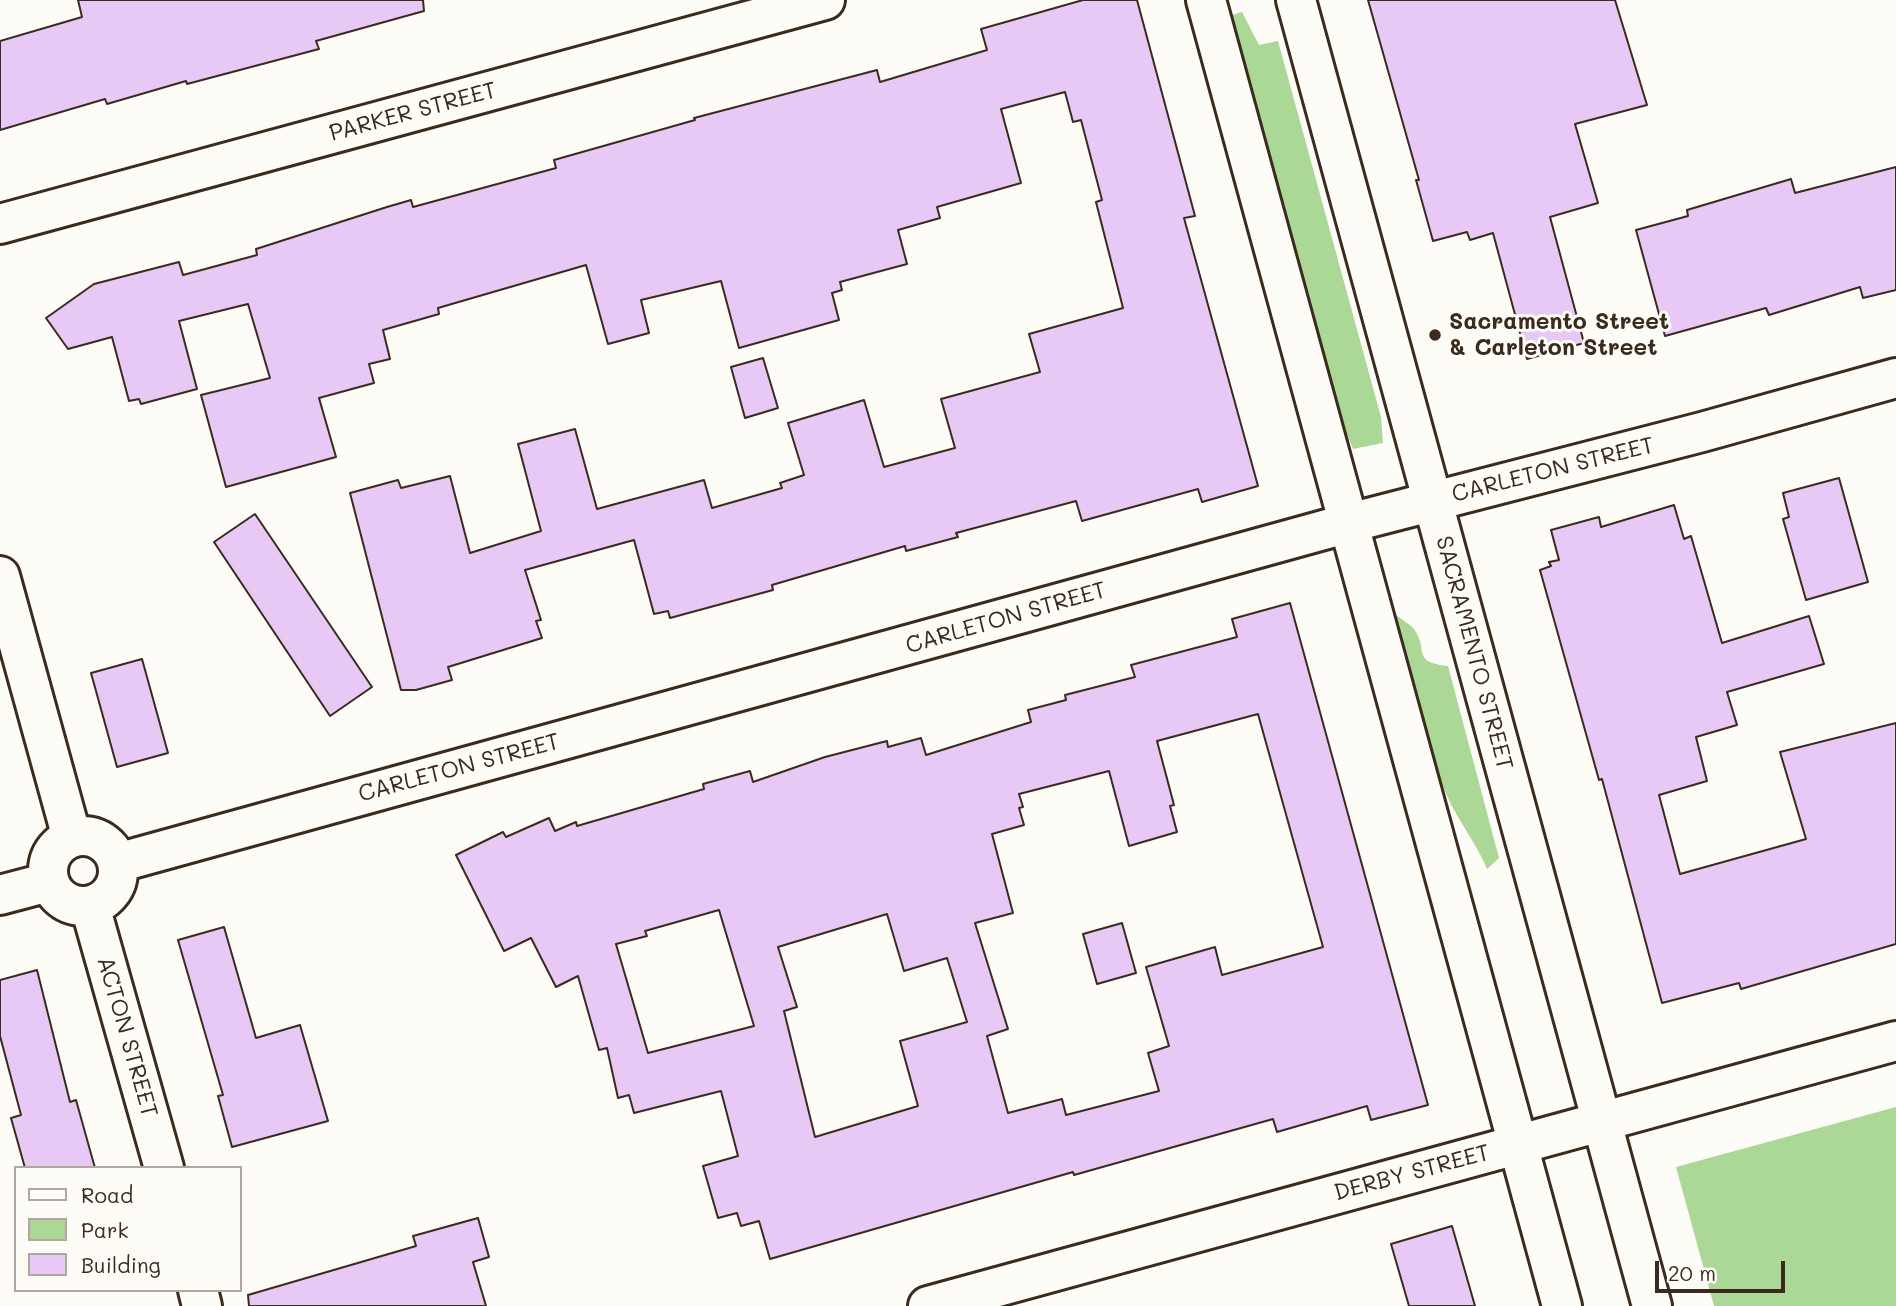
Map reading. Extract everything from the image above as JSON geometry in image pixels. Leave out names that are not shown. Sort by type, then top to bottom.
[{"type":"street","name":"PARKER STREET","points":[[0,224],[825,0]]},
{"type":"street","points":[[1206,0],[1562,1306]]},
{"type":"street","name":"SACRAMENTO STREET","points":[[1296,0],[1652,1306]]},
{"type":"street","name":"CARLETON STREET","points":[[117,863],[1349,523],[1702,432],[1896,378]]},
{"type":"street","points":[[0,576],[72,838]]},
{"type":"street","points":[[72,838],[95,838],[113,852],[117,863],[118,874],[110,895],[90,906],[70,905],[54,892],[49,882],[49,860],[54,850],[62,842],[72,838]]},
{"type":"street","points":[[0,895],[49,882]]},
{"type":"street","name":"ACTON STREET","points":[[90,906],[163,1166]]},
{"type":"street","name":"DERBY STREET","points":[[928,1306],[1896,1041]]},
{"type":"green space","points":[[1242,12],[1259,45],[1278,41],[1381,417],[1383,443],[1353,449],[1343,425],[1232,15]]},
{"type":"green space","points":[[1396,615],[1414,629],[1425,658],[1448,666],[1499,858],[1487,869],[1452,807],[1431,754]]},
{"type":"green space","points":[[1896,1107],[1896,1306],[1714,1306],[1676,1167]]},
{"type":"building","points":[[78,0],[423,0],[424,11],[316,41],[319,49],[187,84],[186,81],[107,104],[105,99],[0,130],[0,41],[82,17]]},
{"type":"building","points":[[1083,0],[1137,0],[1195,216],[1184,218],[1258,486],[1202,502],[1198,489],[1082,521],[1076,501],[956,533],[958,537],[906,551],[905,546],[772,585],[773,590],[670,618],[668,611],[654,614],[634,540],[525,570],[541,620],[536,621],[542,638],[448,667],[452,680],[416,690],[401,690],[350,493],[398,480],[401,488],[450,476],[470,553],[541,531],[518,444],[575,429],[597,509],[704,480],[712,508],[782,488],[780,483],[804,475],[788,423],[864,400],[884,467],[955,448],[941,399],[1040,372],[1029,334],[1123,308],[1096,202],[1102,200],[1081,120],[1073,122],[1065,92],[1001,109],[1021,183],[937,207],[940,218],[898,230],[907,264],[840,282],[842,290],[832,293],[839,320],[739,348],[721,281],[641,300],[649,333],[608,344],[586,265],[438,308],[439,314],[383,330],[390,359],[369,364],[374,383],[319,398],[336,457],[226,487],[201,395],[270,378],[248,304],[179,321],[197,389],[141,404],[139,399],[129,401],[112,337],[68,349],[46,318],[94,284],[179,262],[183,275],[257,255],[256,249],[411,200],[413,207],[556,168],[554,160],[695,120],[694,118],[877,70],[880,82],[987,50],[981,29]]},
{"type":"building","points":[[1368,0],[1615,0],[1647,105],[1575,124],[1598,203],[1550,217],[1584,343],[1527,359],[1493,233],[1470,240],[1467,232],[1433,241],[1416,180],[1419,180]]},
{"type":"building","points":[[1896,167],[1896,290],[1863,298],[1860,287],[1769,315],[1766,308],[1665,336],[1636,230],[1688,216],[1687,210],[1791,179],[1795,193]]},
{"type":"building","points":[[763,358],[778,408],[745,418],[731,367]]},
{"type":"building","points":[[1839,478],[1868,582],[1806,600],[1783,519],[1789,517],[1783,493]]},
{"type":"building","points":[[1674,505],[1684,539],[1691,536],[1722,643],[1809,616],[1824,664],[1727,692],[1737,725],[1696,737],[1707,781],[1659,795],[1680,874],[1806,839],[1780,752],[1896,723],[1896,944],[1741,989],[1739,983],[1662,1003],[1602,779],[1599,780],[1540,570],[1551,566],[1549,562],[1559,560],[1551,530],[1599,517],[1601,527]]},
{"type":"building","points":[[255,514],[372,687],[330,716],[214,542]]},
{"type":"building","points":[[1290,603],[1428,1105],[1371,1120],[1367,1106],[1277,1132],[1273,1119],[1074,1175],[1073,1172],[770,1259],[759,1221],[741,1226],[737,1213],[718,1218],[703,1166],[738,1156],[721,1091],[634,1113],[629,1095],[618,1098],[607,1048],[599,1050],[578,976],[556,987],[531,938],[504,951],[456,855],[503,832],[506,837],[549,818],[555,831],[576,822],[577,826],[704,789],[703,784],[750,771],[753,782],[825,757],[887,741],[888,747],[921,738],[926,755],[1031,722],[1028,710],[1066,700],[1065,695],[1135,677],[1131,665],[1237,637],[1232,619]],"holes":[[[1258,714],[1323,947],[1222,975],[1215,947],[1146,967],[1169,1046],[1148,1053],[1159,1091],[1066,1115],[1062,1099],[1008,1113],[987,1036],[1008,1029],[975,923],[1013,913],[992,834],[1024,825],[1019,808],[1023,807],[1019,794],[1109,771],[1129,846],[1177,832],[1170,806],[1174,805],[1157,741]],[[719,910],[754,1026],[648,1053],[616,944],[647,936],[645,931]],[[887,914],[904,971],[947,958],[967,1022],[900,1041],[918,1106],[815,1137],[784,1011],[797,1007],[778,947]]]},
{"type":"building","points":[[142,659],[168,753],[117,767],[91,673]]},
{"type":"building","points":[[1122,923],[1136,973],[1097,984],[1083,934]]},
{"type":"building","points":[[224,927],[256,1038],[300,1025],[328,1121],[232,1147],[218,1096],[223,1095],[178,940]]},
{"type":"building","points":[[37,970],[70,1102],[76,1100],[94,1166],[24,1166],[11,1118],[21,1115],[0,1036],[0,980]]},
{"type":"building","points":[[478,1218],[489,1257],[473,1262],[486,1306],[249,1306],[248,1295],[416,1246],[413,1236]]},
{"type":"building","points":[[1452,1226],[1475,1306],[1409,1306],[1391,1244]]},
{"type":"place","name":"Sacramento Street & Carleton Street","points":[[1435,335]]}]
